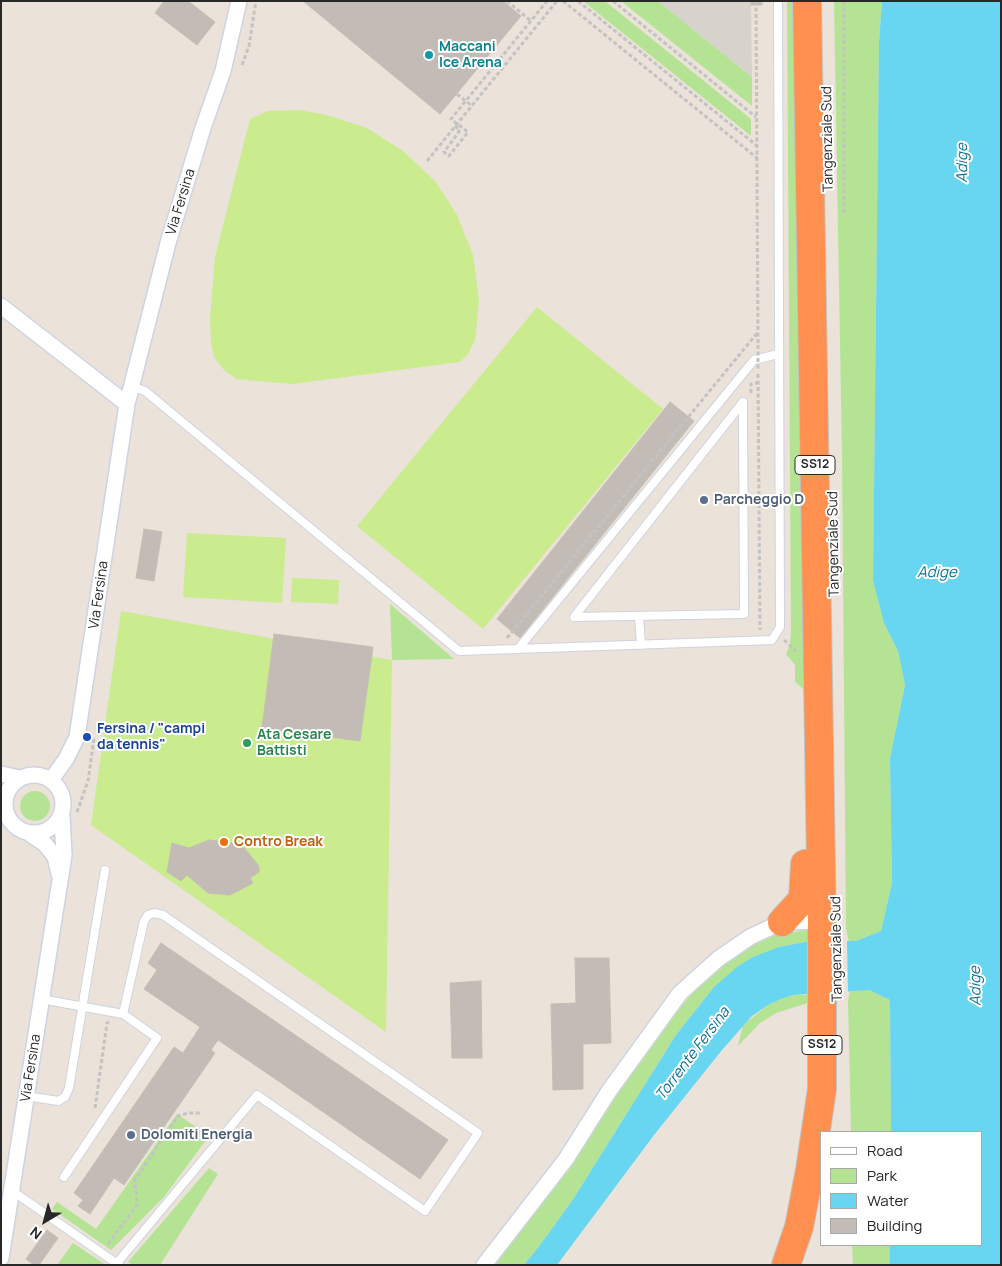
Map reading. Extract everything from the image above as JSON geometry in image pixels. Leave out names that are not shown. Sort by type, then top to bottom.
[{"type":"highway","name":"Tangenziale Sud","points":[[808,1],[818,698],[830,1001],[839,1026],[829,1088]]},
{"type":"highway","name":"Tangenziale Sud","points":[[826,1],[834,567],[827,926]]},
{"type":"highway","points":[[782,922],[798,906],[803,899],[805,890],[804,725],[818,698]]},
{"type":"highway","name":"SS12","points":[[829,1088],[829,1131]]},
{"type":"highway","name":"SS12","points":[[786,1265],[799,1227],[829,1088]]},
{"type":"highway","points":[[800,1265],[812,1231],[820,1190]]},
{"type":"street","name":"Via Fersina","points":[[1,1258],[69,816],[64,806],[63,796],[51,780],[66,759],[77,737],[127,404],[168,243],[203,128],[223,71],[238,1]]},
{"type":"street","points":[[1,306],[127,404]]},
{"type":"street","points":[[1,774],[20,778],[36,775],[51,780]]},
{"type":"street","name":"Via Fersina","points":[[20,778],[8,790],[5,799],[3,806],[7,817],[20,830],[45,844],[55,857],[60,878]]},
{"type":"street","points":[[30,834],[39,834],[48,830],[69,816]]},
{"type":"street","name":"Tangenziale Sud","points":[[484,1265],[566,1158],[609,1092],[680,994],[718,959],[750,937],[782,922],[827,926]]},
{"type":"lane","points":[[131,386],[145,390],[459,651],[772,640],[780,627],[778,1]]},
{"type":"lane","points":[[518,649],[754,360],[778,354]]},
{"type":"lane","points":[[743,402],[744,614],[639,616],[574,617],[743,402]]},
{"type":"lane","points":[[639,616],[641,645]]},
{"type":"lane","points":[[26,1096],[58,1101],[65,1097],[70,1088],[105,870]]},
{"type":"lane","points":[[11,1190],[118,1264],[257,1095],[425,1211],[478,1134],[163,915],[154,913],[144,921],[123,1014]]},
{"type":"lane","points":[[41,998],[123,1014],[157,1038],[64,1177]]},
{"type":"path","points":[[239,72],[249,46],[256,1]]},
{"type":"path","points":[[507,1],[531,21]]},
{"type":"path","points":[[455,126],[460,130],[444,152],[449,156],[468,132],[451,118],[547,1]]},
{"type":"path","points":[[578,1],[757,146]]},
{"type":"path","points":[[613,1],[757,117]]},
{"type":"path","points":[[756,1],[760,640]]},
{"type":"path","points":[[844,1],[844,213]]},
{"type":"path","points":[[564,2],[757,158]]},
{"type":"path","points":[[427,160],[556,3]]},
{"type":"path","points":[[457,94],[472,106]]},
{"type":"path","points":[[512,632],[758,332]]},
{"type":"path","points":[[751,396],[751,384],[758,383]]},
{"type":"path","points":[[69,816],[88,781],[95,734]]},
{"type":"path","points":[[105,1116],[95,1108],[107,1024],[123,1014]]},
{"type":"path","points":[[102,1253],[137,1205],[135,1180],[178,1116],[188,1113],[200,1113]]},
{"type":"green space","points":[[583,1],[605,1],[751,119],[751,136]]},
{"type":"green space","points":[[621,1],[658,1],[752,77],[752,106]]},
{"type":"green space","points":[[787,1],[799,1],[809,694],[795,682],[795,665],[786,654],[790,645],[791,631]]},
{"type":"green space","points":[[834,1],[882,1],[879,42],[873,581],[884,623],[898,651],[905,685],[890,758],[892,883],[881,931],[849,942],[846,928],[842,455]]},
{"type":"green space","points":[[299,110],[327,115],[367,128],[403,151],[436,182],[457,215],[473,255],[479,300],[475,340],[468,354],[460,362],[292,384],[237,379],[224,370],[214,357],[210,317],[215,257],[250,119],[268,111]]},
{"type":"green space","points":[[537,307],[663,409],[483,629],[357,526]]},
{"type":"green space","points":[[187,533],[286,538],[282,603],[183,597]]},
{"type":"green space","points":[[292,578],[339,580],[338,604],[291,602]]},
{"type":"green space","points":[[390,604],[454,659],[392,660]]},
{"type":"green space","name":"Ata Cesare Battisti","points":[[121,611],[392,660],[386,1032],[91,825]]},
{"type":"green space","points":[[35,791],[46,795],[50,806],[46,817],[35,821],[24,817],[20,806],[24,795]]},
{"type":"green space","points":[[811,929],[810,941],[779,947],[714,987],[676,1035],[572,1201],[524,1265],[489,1265],[663,1026],[704,981],[750,946],[776,935]]},
{"type":"green space","points":[[850,990],[869,990],[890,1000],[891,1131],[851,1131],[848,1001]]},
{"type":"green space","points":[[793,995],[812,995],[814,1001],[776,1013],[760,1023],[738,1046],[743,1025],[768,1005]]},
{"type":"green space","points":[[177,1114],[209,1136],[164,1197],[111,1250],[52,1209],[57,1202],[96,1229]]},
{"type":"green space","points":[[209,1168],[218,1174],[160,1265],[133,1265],[128,1262]]},
{"type":"green space","points":[[73,1243],[106,1265],[57,1265]]},
{"type":"green space","points":[[852,1246],[890,1246],[890,1265],[853,1265]]},
{"type":"shaded area","points":[[658,1],[751,1],[752,77]]},
{"type":"water","name":"Adige","points":[[882,1],[1001,1],[1001,1265],[890,1265],[890,1246],[982,1246],[982,1131],[891,1131],[890,1000],[869,990],[793,995],[768,1005],[752,1016],[722,1050],[654,1135],[557,1265],[524,1265],[572,1201],[676,1035],[714,987],[737,967],[753,957],[779,947],[810,941],[856,941],[881,931],[892,883],[890,758],[905,685],[898,651],[884,623],[873,581],[879,42]]},
{"type":"pier","points":[[812,938],[847,939],[848,993],[814,997]]},
{"type":"building","points":[[164,1],[188,1],[215,22],[197,45],[155,13]]},
{"type":"building","name":"Maccani Ice Arena","points":[[303,1],[503,1],[521,16],[440,114]]},
{"type":"building","points":[[751,1],[762,1],[762,5],[751,5]]},
{"type":"building","points":[[670,402],[694,421],[520,638],[497,619]]},
{"type":"building","points":[[144,529],[162,532],[154,581],[136,578]]},
{"type":"building","points":[[274,634],[373,647],[360,741],[262,728]]},
{"type":"building","points":[[209,840],[241,844],[259,866],[259,872],[250,878],[253,883],[230,895],[208,893],[187,875],[181,881],[167,872],[172,843],[189,848]]},
{"type":"building","points":[[161,943],[301,1039],[274,1078],[218,1040],[211,1050],[215,1053],[124,1185],[114,1178],[90,1214],[78,1206],[83,1200],[74,1193],[174,1047],[183,1053],[200,1027],[144,989],[157,970],[148,963]]},
{"type":"building","points":[[575,958],[609,958],[611,1043],[583,1044],[583,1089],[553,1090],[551,1004],[576,1003]]},
{"type":"building","points":[[481,981],[482,1058],[452,1058],[450,983]]},
{"type":"building","points":[[301,1039],[448,1140],[420,1179],[274,1078]]},
{"type":"building","points":[[47,1230],[58,1238],[39,1265],[34,1265],[26,1259]]},
{"type":"place","name":"Maccani Ice Arena","points":[[429,55]]},
{"type":"place","name":"Parcheggio D","points":[[704,500]]},
{"type":"place","name":"Fersina / \"campi da tennis\"","points":[[87,737]]},
{"type":"place","name":"Ata Cesare Battisti","points":[[247,743]]},
{"type":"place","name":"Contro Break","points":[[224,842]]},
{"type":"place","name":"Dolomiti Energia","points":[[131,1135]]},
{"type":"water label","name":"Torrente Fersina","points":[[693,1054]]}]
